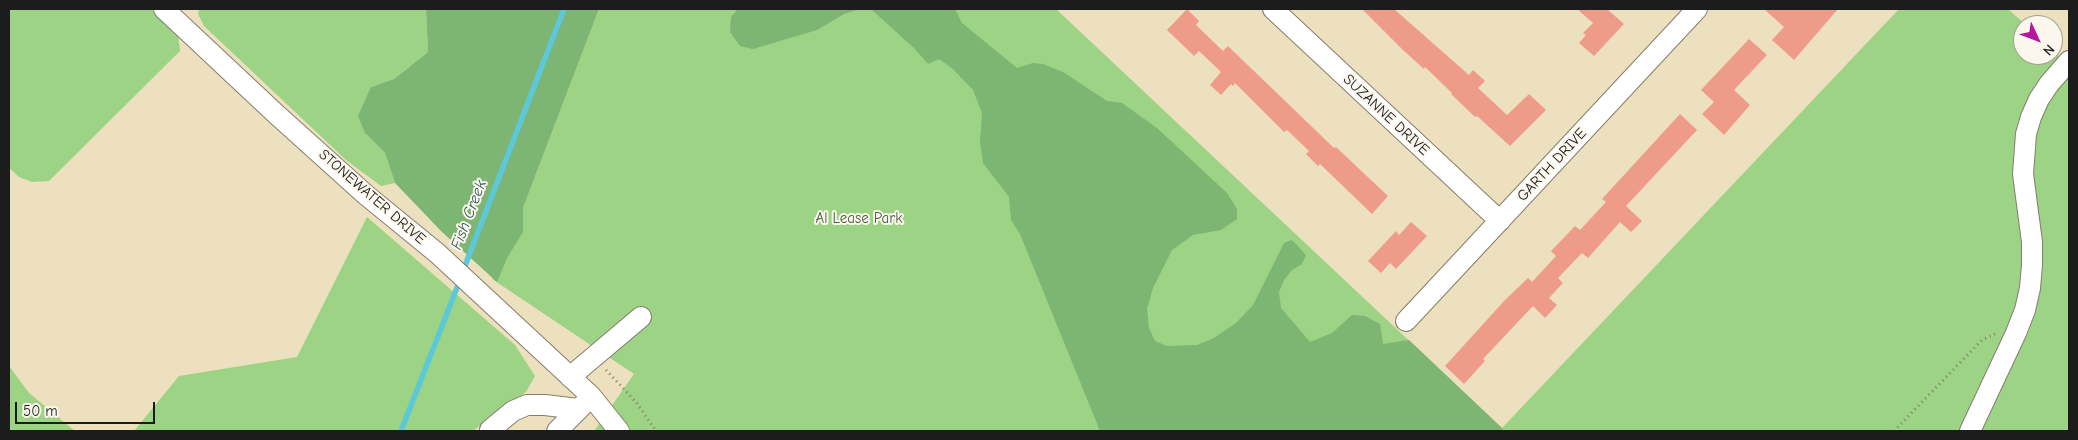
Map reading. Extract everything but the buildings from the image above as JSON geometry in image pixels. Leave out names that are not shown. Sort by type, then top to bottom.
[{"type":"street","name":"STONEWATER DRIVE","points":[[164,9],[366,195],[437,253],[570,377],[585,402],[619,431]]},
{"type":"street","name":"SUZANNE DRIVE","points":[[1273,9],[1500,220]]},
{"type":"street","name":"GARTH DRIVE","points":[[1406,321],[1697,9]]},
{"type":"street","points":[[1970,431],[2025,310],[2030,288],[2032,265],[2032,242],[2023,174],[2026,134],[2031,117],[2040,99],[2065,66]]},
{"type":"street","points":[[570,377],[641,317]]},
{"type":"street","points":[[490,430],[513,411],[528,405],[585,402]]},
{"type":"street","points":[[557,431],[585,402]]},
{"type":"path","points":[[1894,431],[1982,340],[1992,335],[2016,333]]},
{"type":"path","points":[[594,357],[636,402],[656,431]]},
{"type":"green space","points":[[9,9],[151,9],[178,34],[180,51],[49,181],[32,182],[19,177],[9,168]]},
{"type":"green space","points":[[199,9],[426,9],[428,52],[394,79],[371,87],[365,133],[385,153],[395,183],[381,186],[346,160],[204,26],[198,14]]},
{"type":"green space","points":[[426,9],[599,9],[523,208],[523,232],[507,258],[497,282],[442,232],[395,183],[385,153],[365,133],[358,116],[371,87],[394,79],[428,52]]},
{"type":"green space","name":"Al Lease Park","points":[[599,9],[1056,9],[1502,428],[1899,9],[2008,9],[2015,15],[2013,15],[2013,65],[2063,65],[2063,60],[2069,66],[2069,431],[594,431],[634,374],[492,279],[523,208]]},
{"type":"green space","points":[[738,9],[860,9],[844,14],[817,30],[753,49],[740,46],[730,32],[731,17]]},
{"type":"green space","points":[[860,9],[955,9],[962,23],[1017,68],[1033,63],[1043,64],[1063,72],[1107,101],[1122,103],[1157,128],[1227,193],[1237,209],[1237,219],[1221,230],[1193,235],[1172,250],[1153,288],[1147,309],[1149,328],[1155,341],[1167,346],[1197,345],[1214,338],[1236,323],[1253,305],[1284,243],[1292,240],[1306,255],[1302,264],[1292,270],[1284,280],[1279,292],[1281,308],[1310,342],[1332,333],[1352,315],[1365,316],[1380,324],[1383,344],[1409,340],[1503,431],[1100,431],[1020,234],[1011,220],[1009,197],[983,163],[980,142],[982,113],[973,90],[953,69],[939,59],[928,64],[915,49],[872,10]]},
{"type":"green space","points":[[367,217],[515,345],[535,376],[526,392],[473,431],[134,431],[179,376],[297,357]]},
{"type":"green space","points":[[9,366],[29,393],[75,431],[9,431]]},
{"type":"waterway","name":"Fish Creek","points":[[463,271],[564,9]]},
{"type":"waterway","name":"Fish Creek","points":[[401,431],[460,280]]}]
